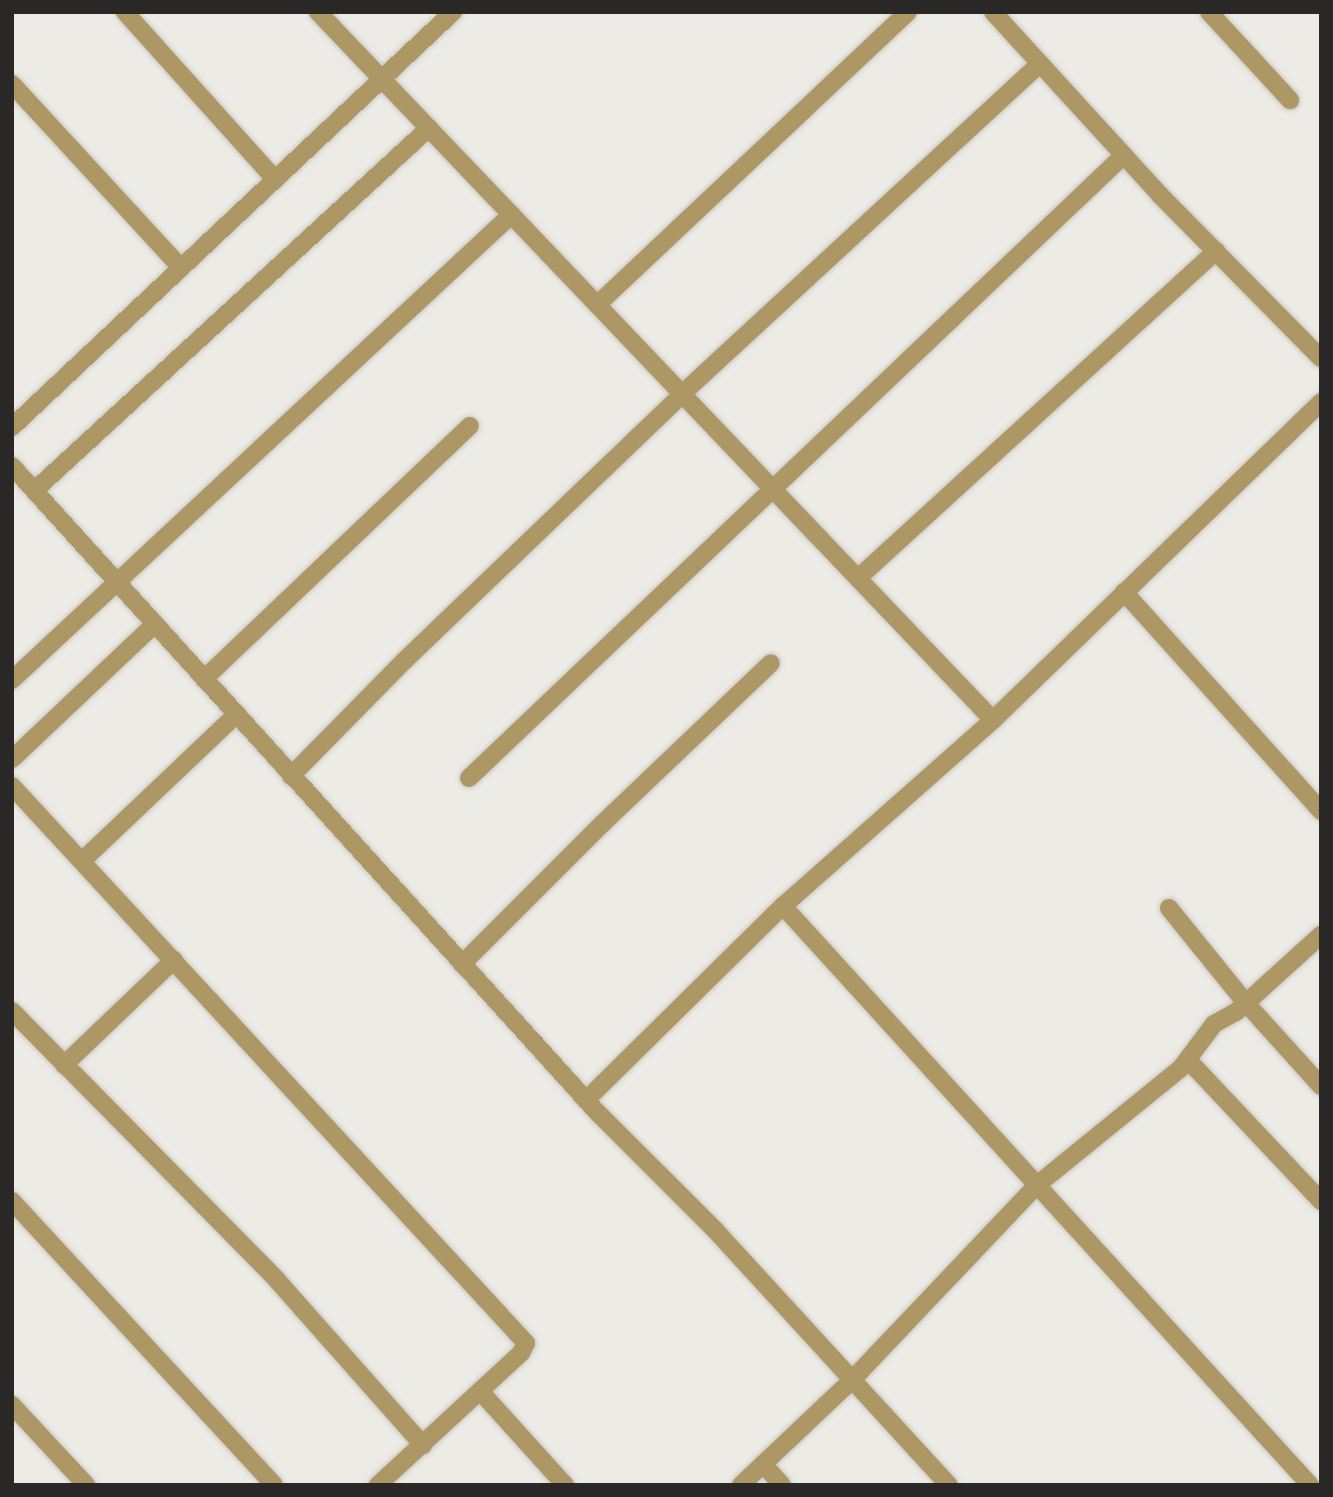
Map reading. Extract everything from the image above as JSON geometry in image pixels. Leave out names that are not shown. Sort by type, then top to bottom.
[{"type":"street","points":[[125,12],[275,179]]},
{"type":"street","points":[[318,12],[993,720]]},
{"type":"street","points":[[12,427],[453,12]]},
{"type":"street","points":[[598,304],[908,12]]},
{"type":"street","points":[[993,12],[1124,155],[1321,358]]},
{"type":"street","points":[[1209,12],[1290,100]]},
{"type":"street","points":[[290,776],[404,661],[683,393],[1040,63]]},
{"type":"street","points":[[12,85],[181,268]]},
{"type":"street","points":[[35,490],[429,128]]},
{"type":"street","points":[[469,778],[1124,155]]},
{"type":"street","points":[[12,680],[512,214]]},
{"type":"street","points":[[858,578],[1216,251]]},
{"type":"street","points":[[586,1100],[783,906],[993,720],[1321,401]]},
{"type":"street","points":[[204,679],[470,426]]},
{"type":"street","points":[[12,466],[586,1100],[715,1230],[949,1485]]},
{"type":"street","points":[[1125,592],[1321,811]]},
{"type":"street","points":[[12,759],[155,624]]},
{"type":"street","points":[[462,964],[602,824],[771,663]]},
{"type":"street","points":[[82,862],[236,715]]},
{"type":"street","points":[[12,786],[526,1343],[521,1353],[379,1485]]},
{"type":"street","points":[[783,906],[1310,1485]]},
{"type":"street","points":[[1168,908],[1246,1003],[1321,1086]]},
{"type":"street","points":[[741,1485],[851,1381],[1037,1185],[1188,1060],[1214,1024],[1246,1003],[1321,936]]},
{"type":"street","points":[[64,1065],[174,960]]},
{"type":"street","points":[[12,1011],[276,1279],[423,1445]]},
{"type":"street","points":[[1188,1060],[1321,1201]]},
{"type":"street","points":[[12,1201],[274,1485]]},
{"type":"street","points":[[480,1391],[561,1483]]},
{"type":"street","points":[[12,1405],[86,1485]]},
{"type":"street","points":[[763,1464],[782,1485]]}]
